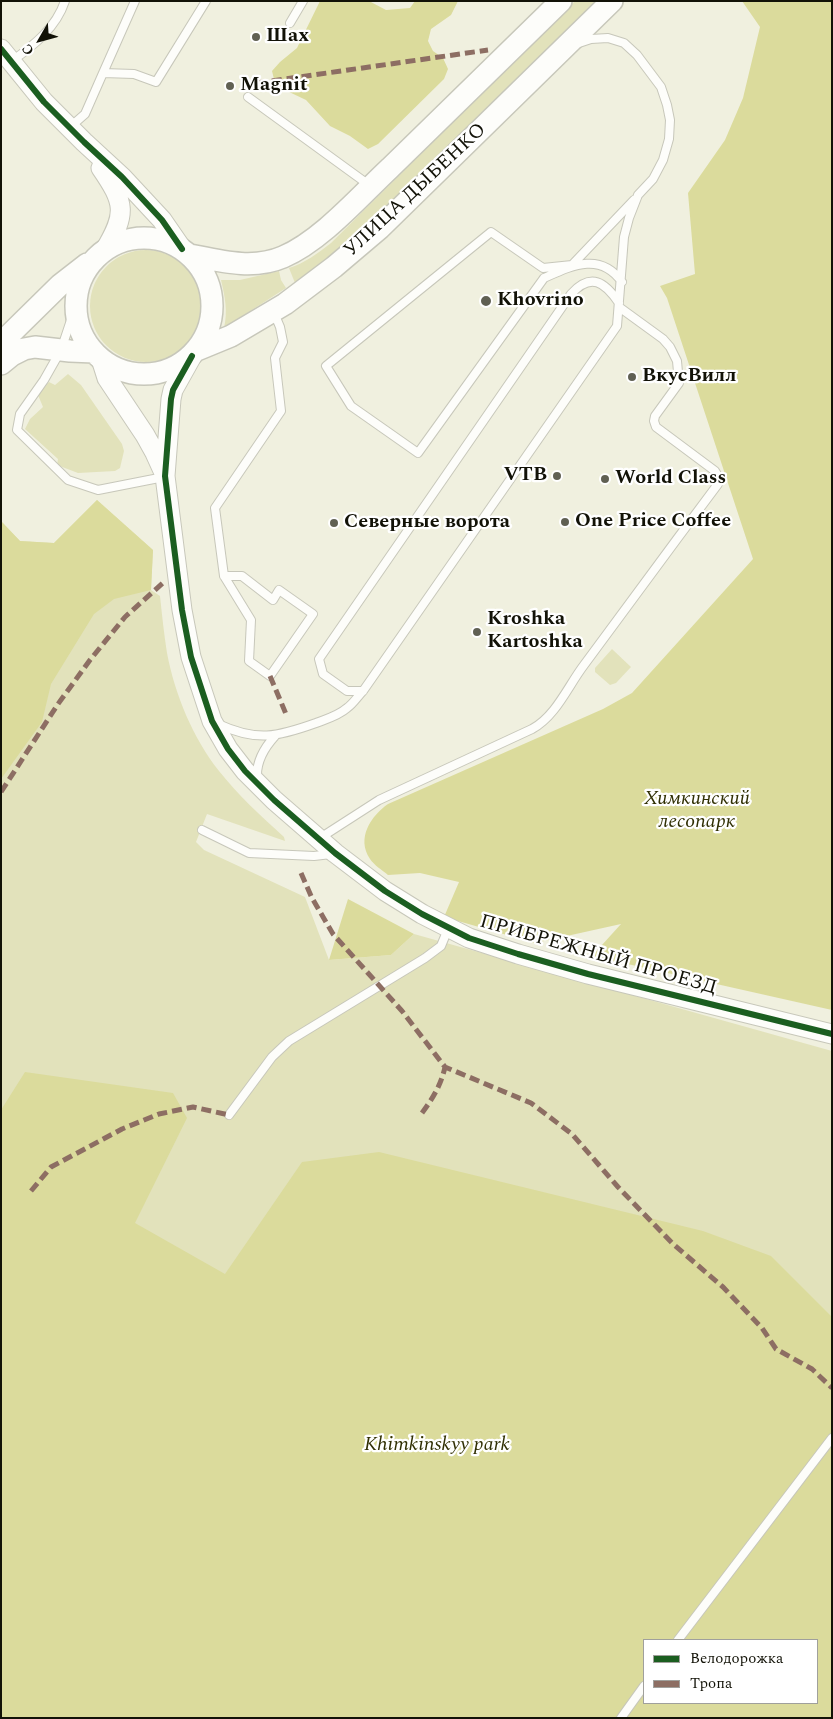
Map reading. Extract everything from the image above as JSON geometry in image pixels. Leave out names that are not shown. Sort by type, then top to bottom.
[{"type":"main road","name":"УЛИЦА ДЫБЕНКО","points":[[186,252],[239,264],[282,258],[299,249],[320,233],[371,186],[561,1]]},
{"type":"main road","name":"УЛИЦА ДЫБЕНКО","points":[[195,353],[231,336],[296,297],[380,228],[612,1]]},
{"type":"main road","points":[[1,342],[60,285],[100,254],[124,241],[144,238],[164,240],[186,252],[201,268],[209,284],[213,301],[212,318],[207,335],[195,353],[181,365],[168,371],[147,374],[126,372],[113,367],[97,356],[84,338],[78,322],[76,305],[78,288],[85,272],[100,254]]},
{"type":"main road","points":[[1,364],[12,355],[35,347],[97,356]]},
{"type":"street","points":[[6,56],[39,96],[69,128],[122,177],[162,220],[186,252]]},
{"type":"street","points":[[84,142],[114,187],[120,202],[120,221],[115,233],[100,254]]},
{"type":"street","name":"ПРИБРЕЖНЫЙ ПРОЕЗД","points":[[195,353],[173,390],[165,476],[186,636],[197,680],[212,721],[228,749],[258,786],[335,853],[385,891],[422,914],[469,938],[588,974],[832,1034]]},
{"type":"street","name":"ПРИБРЕЖНЫЙ ПРОЕЗД","points":[[97,356],[107,378],[152,447],[165,476]]},
{"type":"lane","points":[[6,56],[42,37],[60,15],[65,1]]},
{"type":"lane","points":[[69,128],[84,114],[135,1]]},
{"type":"lane","points":[[103,73],[134,74],[156,82],[206,1]]},
{"type":"lane","points":[[290,23],[303,1]]},
{"type":"lane","points":[[565,48],[591,38],[608,38],[624,43],[637,55],[661,87],[670,120],[663,160],[653,179],[572,265],[544,278],[418,453],[351,406],[326,366],[491,232],[543,268],[572,265],[586,263],[599,264],[616,274],[622,282]]},
{"type":"lane","points":[[248,97],[371,186]]},
{"type":"lane","points":[[212,721],[231,730],[253,735],[275,736],[338,714],[349,708],[363,691],[617,326],[622,282],[624,237],[638,195]]},
{"type":"lane","points":[[319,839],[380,800],[542,723],[551,714],[579,672],[718,484],[718,476],[715,471],[656,427],[655,416],[679,383],[677,361],[670,347],[663,338],[619,305],[611,290],[602,283],[593,281],[584,283],[571,294],[319,660],[323,674],[347,691],[363,691]]},
{"type":"lane","points":[[76,305],[62,350],[20,414],[17,430],[68,480],[98,490],[165,476]]},
{"type":"lane","points":[[224,576],[242,576],[273,600],[279,590],[313,614],[270,676],[249,661],[251,620],[224,576],[215,508],[281,411],[275,358],[283,342],[273,311]]},
{"type":"lane","points":[[258,786],[257,774],[261,754],[275,736]]},
{"type":"lane","points":[[202,830],[249,853],[314,856],[335,853]]},
{"type":"lane","points":[[229,1115],[272,1057],[289,1041],[425,958],[441,946],[448,928]]},
{"type":"lane","points":[[679,1639],[832,1438]]},
{"type":"lane","points":[[621,1718],[643,1687]]},
{"type":"green space","points":[[320,1],[369,1],[386,10],[410,8],[415,1],[458,1],[451,15],[431,29],[428,41],[433,51],[443,58],[448,69],[444,79],[378,144],[368,149],[350,136],[330,126],[306,100],[275,83],[272,71],[297,48]]},
{"type":"green space","points":[[575,1],[598,1],[348,246],[295,283],[289,268],[306,261],[331,243]]},
{"type":"green space","name":"Химкинский лесопарк","points":[[742,1],[832,1],[832,1010],[592,956],[621,924],[535,943],[444,917],[459,882],[420,873],[388,875],[370,859],[365,843],[367,828],[371,821],[388,804],[603,709],[632,693],[753,559],[667,298],[660,286],[695,274],[688,193],[725,140],[743,98],[760,27]]},
{"type":"green space","points":[[146,250],[167,255],[185,267],[197,285],[202,306],[197,327],[185,345],[167,357],[146,362],[125,357],[107,345],[95,327],[90,306],[95,285],[107,267],[125,255]]},
{"type":"green space","points":[[279,271],[281,280],[286,288],[224,328],[226,304],[221,280],[240,280]]},
{"type":"green space","points":[[68,374],[81,385],[122,444],[124,451],[120,468],[115,471],[78,473],[57,465],[58,459],[25,429],[30,419],[43,407],[38,395],[49,382],[55,385]]},
{"type":"green space","name":"Khimkinskyy park","points":[[97,500],[153,550],[151,590],[160,596],[170,669],[186,715],[201,745],[226,780],[284,837],[285,841],[207,814],[196,842],[204,850],[305,897],[329,960],[391,955],[414,934],[832,1051],[832,1718],[1,1718],[1,521],[20,541],[54,543]]},
{"type":"green space","points":[[97,500],[153,550],[151,590],[114,599],[94,614],[51,684],[42,722],[1,779],[1,521],[20,541],[54,543]]},
{"type":"green space","points":[[612,649],[631,667],[616,683],[610,685],[595,672],[595,668]]},
{"type":"green space","points":[[348,899],[414,934],[391,955],[329,960]]},
{"type":"green space","name":"Khimkinskyy park","points":[[25,1072],[173,1093],[187,1118],[135,1223],[225,1274],[302,1162],[379,1152],[703,1231],[771,1256],[832,1317],[832,1718],[1,1718],[1,1110]]},
{"type":"marked path","points":[[257,83],[488,50]]},
{"type":"marked path","points":[[1,792],[58,704],[90,660],[125,617],[165,581]]},
{"type":"marked path","points":[[270,676],[286,714]]},
{"type":"marked path","points":[[301,873],[312,898],[333,934],[402,1011],[445,1067],[531,1103],[572,1134],[618,1187],[673,1244],[723,1287],[762,1328],[776,1349],[812,1369],[832,1388]]},
{"type":"marked path","points":[[422,1113],[436,1091],[445,1067]]},
{"type":"marked path","points":[[31,1191],[51,1167],[122,1129],[159,1114],[193,1107],[229,1115]]},
{"type":"cycle path","points":[[1,49],[44,102],[122,177],[162,220],[182,249]]},
{"type":"cycle path","points":[[192,356],[173,390],[165,476],[182,610],[191,657],[212,721],[228,749],[245,771],[274,800],[335,853],[385,891],[422,914],[469,938],[588,974],[832,1034]]},
{"type":"place","name":"Шах","points":[[256,37]]},
{"type":"place","name":"Magnit","points":[[230,86]]},
{"type":"place","name":"Khovrino","points":[[486,301]]},
{"type":"place","name":"ВкусВилл","points":[[632,377]]},
{"type":"place","name":"VTB","points":[[557,476]]},
{"type":"place","name":"World Class","points":[[605,479]]},
{"type":"place","name":"One Price Coffee","points":[[565,522]]},
{"type":"place","name":"Северные ворота","points":[[334,523]]},
{"type":"place","name":"Kroshka Kartoshka","points":[[477,632]]}]
